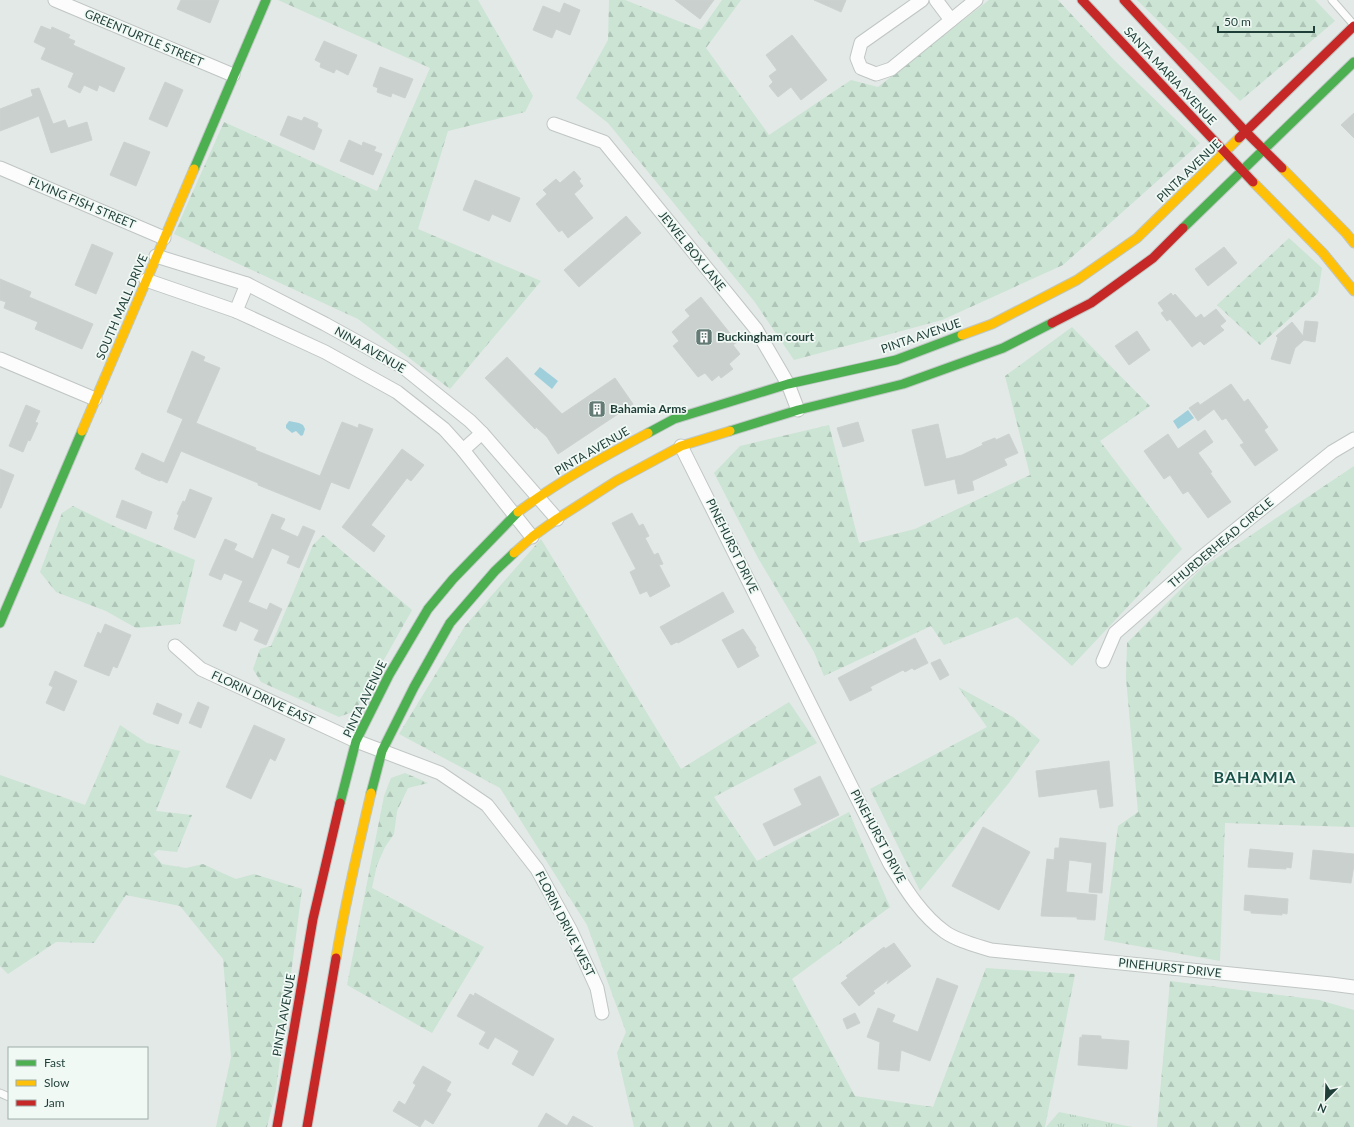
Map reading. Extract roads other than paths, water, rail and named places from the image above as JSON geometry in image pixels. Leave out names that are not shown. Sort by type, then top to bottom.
[{"type":"street","name":"SOUTH MALL DRIVE","points":[[0,623],[266,0]]},
{"type":"street","points":[[922,0],[861,43],[857,58],[861,68],[876,74],[891,69],[976,0]]},
{"type":"street","points":[[936,0],[951,20]]},
{"type":"street","name":"SANTA MARIA AVENUE","points":[[1082,0],[1225,153],[1323,253],[1354,291]]},
{"type":"street","name":"SANTA MARIA AVENUE","points":[[1124,0],[1246,132],[1346,233],[1354,243]]},
{"type":"street","name":"GREENTURTLE STREET","points":[[59,1],[233,75]]},
{"type":"street","name":"PINTA AVENUE","points":[[277,1127],[313,919],[333,828],[356,741],[389,676],[428,609],[453,579],[514,515],[538,497],[604,456],[674,419],[788,384],[896,360],[994,327],[1077,280],[1137,238],[1354,25]]},
{"type":"street","points":[[307,1127],[342,923],[360,838],[382,751],[414,687],[450,623],[495,571],[532,536],[557,519],[616,481],[681,446],[798,410],[903,384],[1002,345],[1090,303],[1153,258],[1244,171],[1354,62]]},
{"type":"street","name":"JEWEL BOX LANE","points":[[554,124],[604,142],[756,329],[788,384],[798,410]]},
{"type":"street","name":"FLYING FISH STREET","points":[[0,168],[164,238]]},
{"type":"street","name":"NINA AVENUE","points":[[156,256],[247,284],[325,324],[403,367],[482,432],[557,519]]},
{"type":"street","name":"NINA AVENUE","points":[[146,280],[236,311],[325,352],[397,392],[444,429],[463,450],[532,536]]},
{"type":"street","points":[[236,311],[247,284]]},
{"type":"street","points":[[0,359],[95,399]]},
{"type":"street","points":[[463,450],[482,432]]},
{"type":"street","name":"THURDERHEAD CIRCLE","points":[[1103,661],[1115,633],[1202,557],[1332,452],[1354,439]]},
{"type":"street","name":"PINEHURST DRIVE","points":[[681,446],[692,465],[890,864],[912,898],[945,932],[969,943],[991,950],[1354,987]]},
{"type":"street","name":"FLORIN DRIVE EAST","points":[[175,646],[201,669],[356,741]]},
{"type":"street","name":"FLORIN DRIVE WEST","points":[[356,741],[440,773],[487,805],[537,869],[571,931],[597,988],[602,1013]]},
{"type":"lane","points":[[1332,0],[1354,25]]},
{"type":"water","points":[[540,367],[558,381],[552,389],[534,374]]},
{"type":"water","points":[[1188,410],[1194,418],[1178,429],[1173,421]]},
{"type":"water","points":[[289,421],[303,425],[305,429],[303,435],[301,436],[296,431],[292,433],[286,428]]},
{"type":"place","name":"Buckingham court","points":[[704,337]]},
{"type":"place","name":"Bahamia Arms","points":[[597,409]]},
{"type":"district","name":"BAHAMIA","points":[[1255,777]]}]
